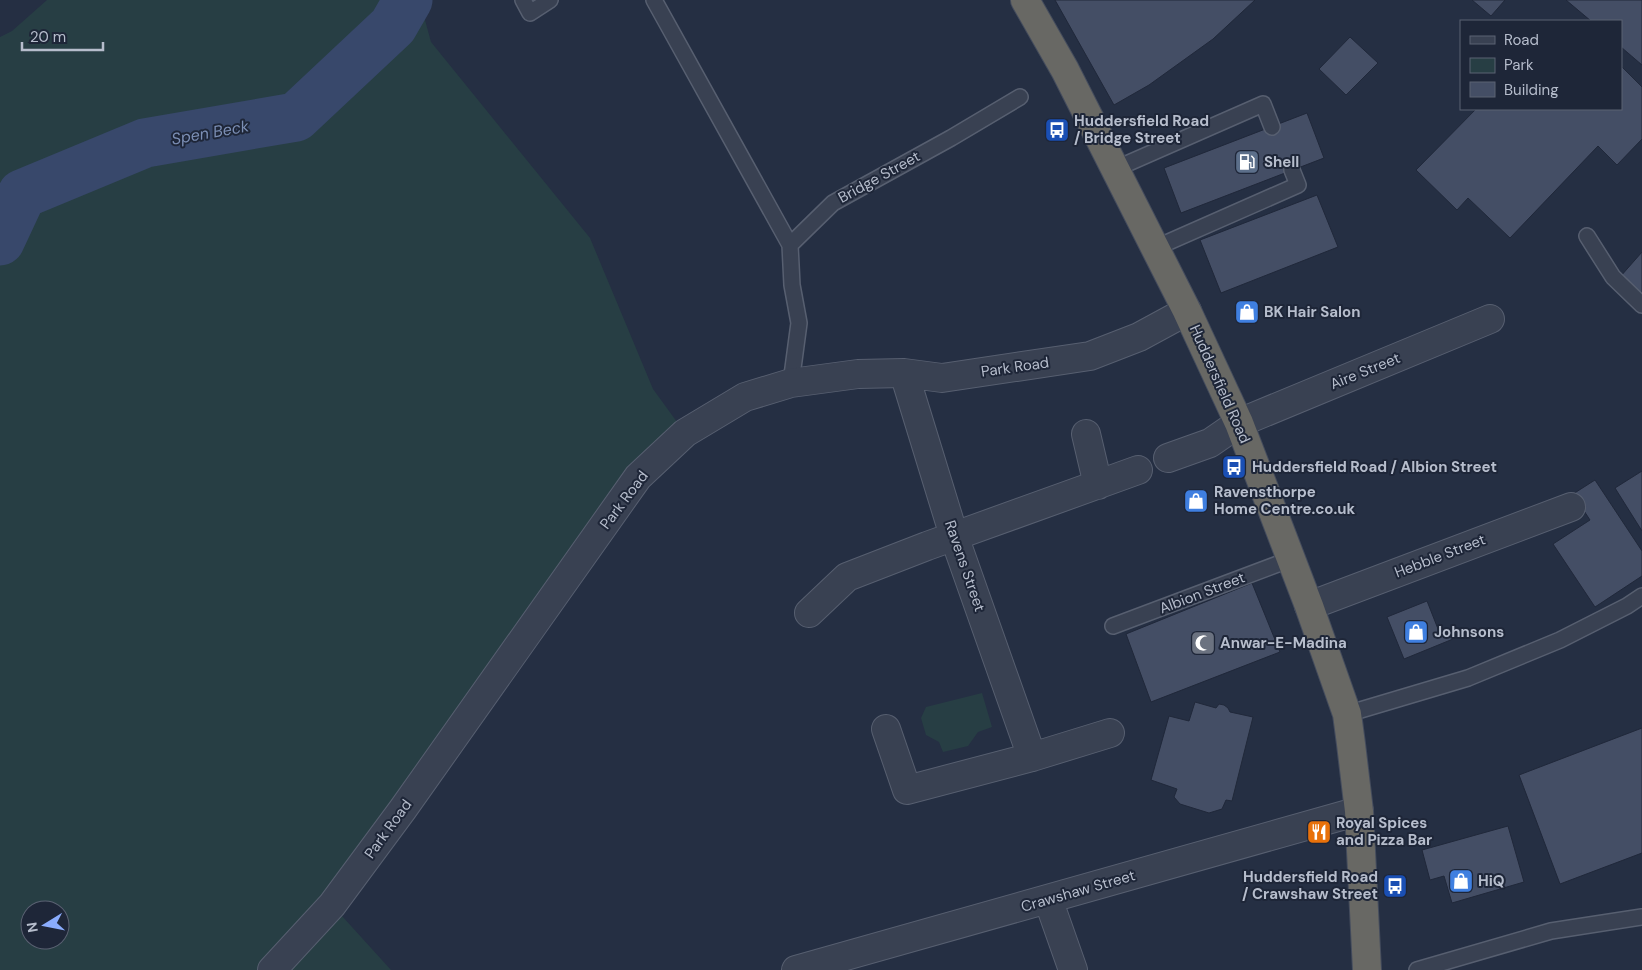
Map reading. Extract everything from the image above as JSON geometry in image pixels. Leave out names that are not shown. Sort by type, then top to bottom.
[{"type":"highway","name":"Huddersfield Road","points":[[1025,0],[1065,70],[1116,169],[1187,311],[1240,423],[1309,606],[1346,714],[1359,811],[1367,970]]},
{"type":"street","name":"Park Road","points":[[272,970],[332,905],[408,802],[638,477],[684,433],[745,397],[790,383],[858,374],[904,374],[942,378],[1090,356],[1139,337],[1187,311]]},
{"type":"street","name":"Aire Street","points":[[1168,458],[1210,444],[1240,423],[1490,319]]},
{"type":"street","name":"Ravens Street","points":[[904,374],[954,536],[1032,757]]},
{"type":"street","points":[[1086,434],[1098,485]]},
{"type":"street","points":[[809,614],[847,577],[954,536],[1138,470]]},
{"type":"street","name":"Hebble Street","points":[[1309,606],[1570,507]]},
{"type":"street","points":[[886,729],[907,790],[1032,757],[1110,733]]},
{"type":"street","name":"Crawshaw Street","points":[[796,970],[1359,811]]},
{"type":"street","points":[[1048,899],[1073,970]]},
{"type":"lane","points":[[523,0],[530,12],[550,0]]},
{"type":"lane","points":[[654,0],[790,245],[792,285],[799,323],[790,383]]},
{"type":"lane","name":"Bridge Street","points":[[790,245],[833,203],[951,138],[1020,97]]},
{"type":"lane","points":[[1116,169],[1263,104],[1272,126]]},
{"type":"lane","points":[[1155,248],[1298,185],[1292,170]]},
{"type":"lane","points":[[1587,236],[1613,277],[1642,305]]},
{"type":"lane","name":"Albion Street","points":[[1113,626],[1291,559]]},
{"type":"lane","points":[[1346,714],[1468,678],[1560,640],[1627,606],[1642,596]]},
{"type":"lane","points":[[1417,970],[1551,930],[1642,917]]},
{"type":"green space","points":[[47,0],[427,0],[422,9],[431,42],[590,238],[653,389],[685,433],[332,905],[391,970],[0,970],[0,37],[12,31]]},
{"type":"green space","points":[[982,693],[992,727],[978,732],[968,746],[943,752],[939,742],[926,735],[921,718],[926,707]]},
{"type":"building","points":[[1055,0],[1255,0],[1213,39],[1149,85],[1114,105]]},
{"type":"building","points":[[1472,0],[1505,0],[1491,16]]},
{"type":"building","points":[[1566,0],[1642,0],[1642,65],[1622,48],[1622,20],[1590,20]]},
{"type":"building","points":[[1350,37],[1378,63],[1346,95],[1319,69]]},
{"type":"building","points":[[1622,67],[1642,87],[1642,139],[1617,165],[1598,146],[1510,238],[1468,198],[1457,210],[1416,170],[1475,110],[1622,110]]},
{"type":"building","points":[[1307,113],[1324,158],[1181,213],[1164,168]]},
{"type":"building","points":[[1317,195],[1338,247],[1221,293],[1200,240]]},
{"type":"building","points":[[1642,252],[1642,296],[1620,277]]},
{"type":"building","points":[[1642,471],[1642,531],[1615,488]]},
{"type":"building","points":[[1595,480],[1642,551],[1642,576],[1595,607],[1553,544],[1590,520],[1573,494]]},
{"type":"building","name":"Anwar-E-Madina","points":[[1252,583],[1280,652],[1151,702],[1126,634]]},
{"type":"building","name":"Johnsons","points":[[1427,601],[1440,634],[1449,630],[1453,639],[1404,659],[1387,617]]},
{"type":"building","points":[[1195,702],[1216,708],[1219,704],[1224,705],[1230,712],[1253,717],[1232,801],[1226,800],[1222,809],[1209,813],[1180,804],[1174,797],[1177,789],[1151,780],[1169,716],[1189,721]]},
{"type":"building","points":[[1642,728],[1642,853],[1560,884],[1519,775]]},
{"type":"building","points":[[1508,826],[1524,882],[1452,903],[1444,876],[1430,880],[1422,850]]},
{"type":"waterway","name":"Spen Beck","points":[[0,241],[22,194],[145,143],[296,117],[393,26],[408,0]]},
{"type":"place","name":"Huddersfield Road / Bridge Street","points":[[1057,130]]},
{"type":"place","name":"Shell","points":[[1247,162]]},
{"type":"place","name":"BK Hair Salon","points":[[1247,312]]},
{"type":"place","name":"Huddersfield Road / Albion Street","points":[[1234,467]]},
{"type":"place","name":"Ravensthorpe Home Centre.co.uk","points":[[1196,501]]},
{"type":"place","name":"Johnsons","points":[[1416,632]]},
{"type":"place","name":"Anwar-E-Madina","points":[[1203,643]]},
{"type":"place","name":"Royal Spices and Pizza Bar","points":[[1319,832]]},
{"type":"place","name":"HiQ","points":[[1461,881]]},
{"type":"place","name":"Huddersfield Road / Crawshaw Street","points":[[1395,886]]}]
